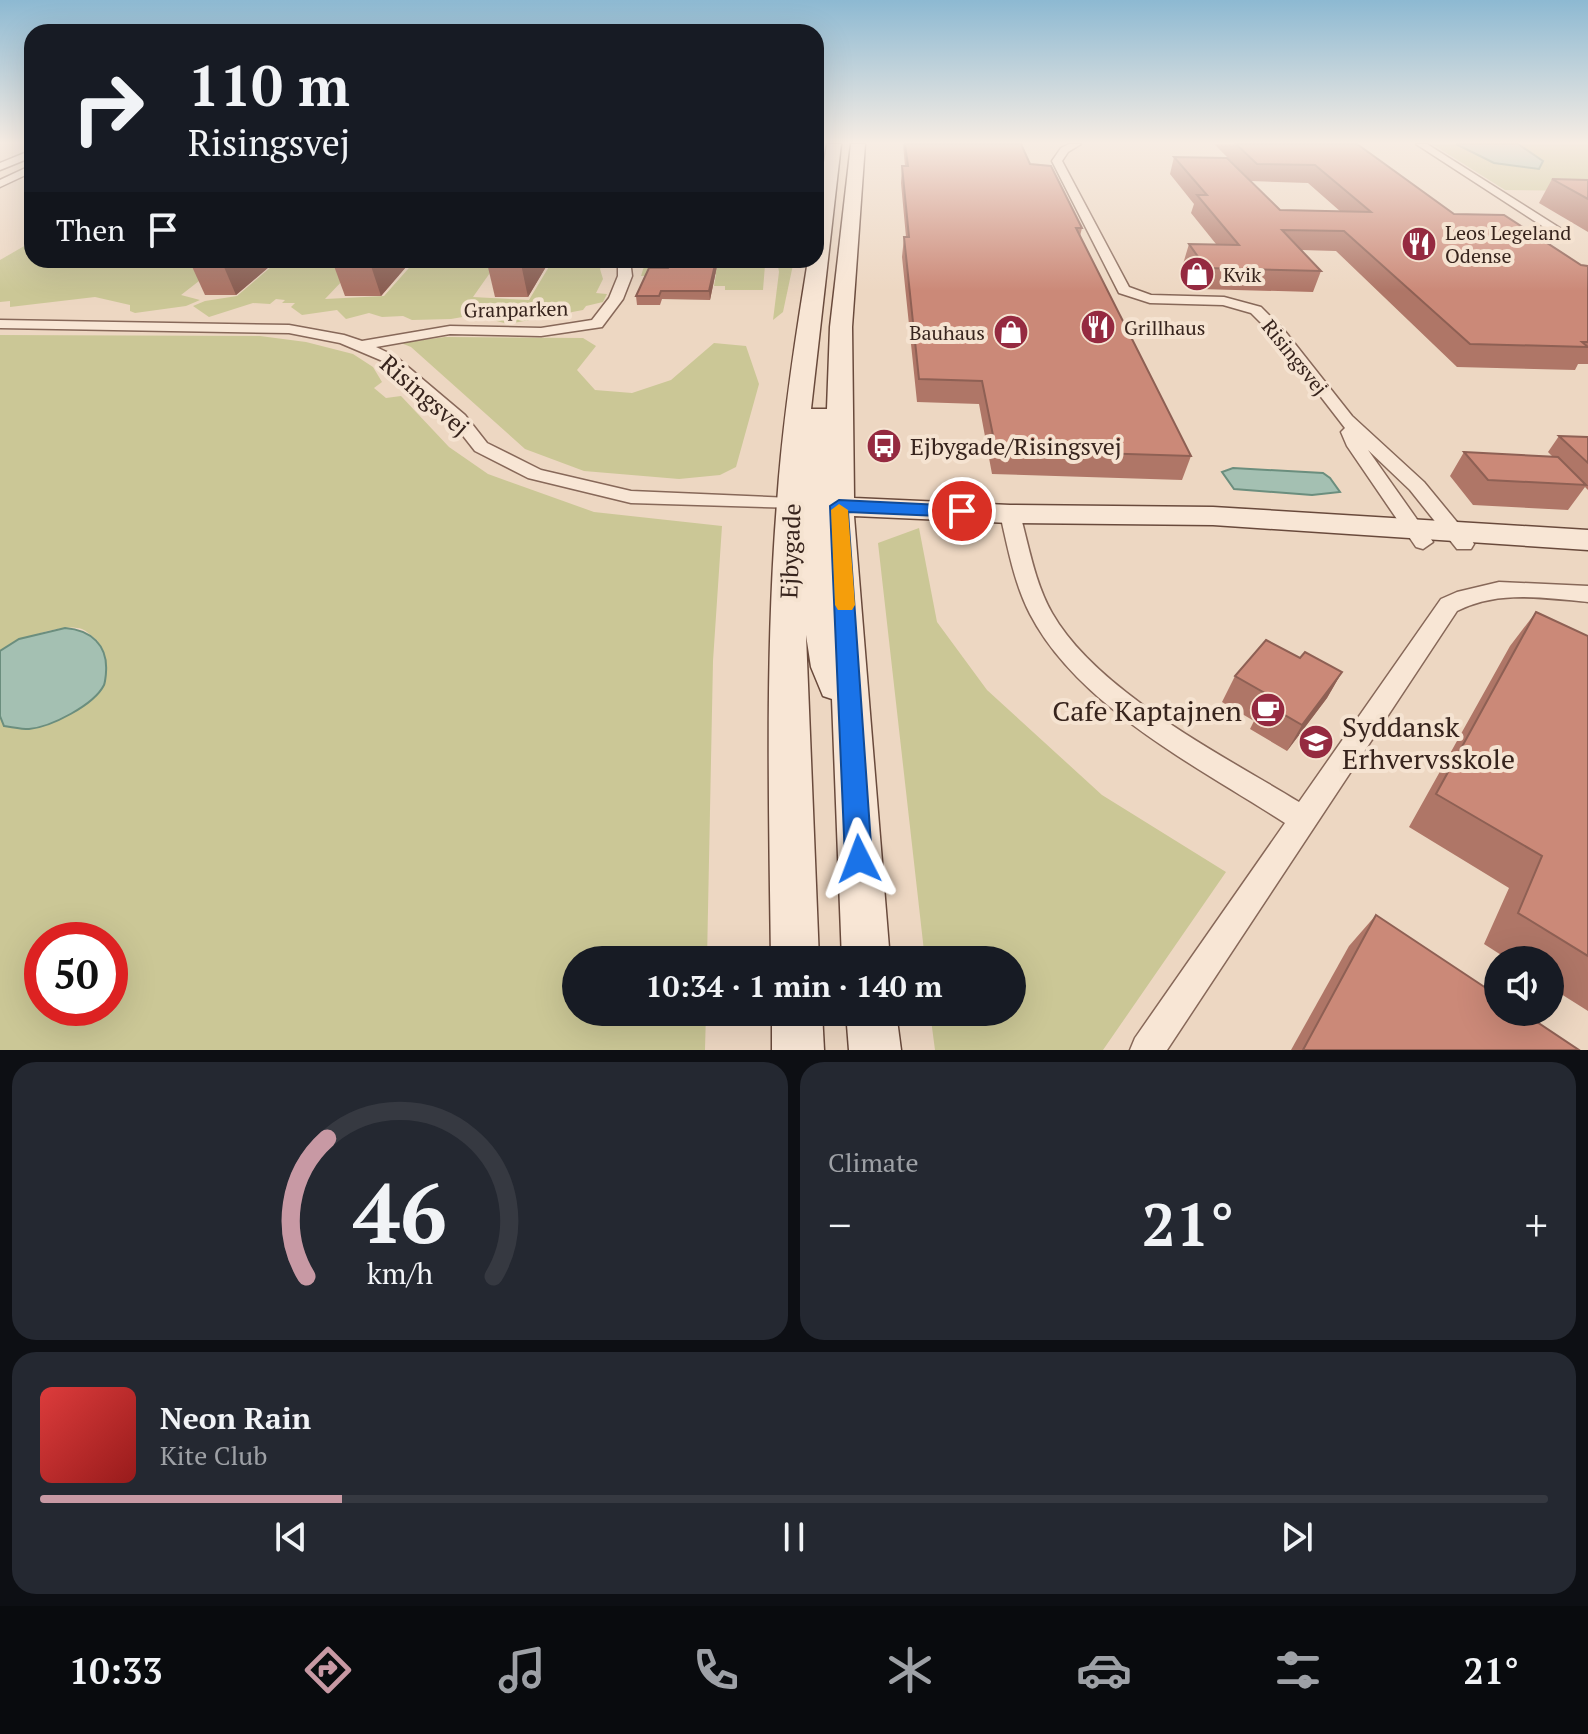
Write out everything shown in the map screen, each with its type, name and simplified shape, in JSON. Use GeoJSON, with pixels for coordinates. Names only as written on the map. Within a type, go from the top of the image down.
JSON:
{"type":"FeatureCollection","features":[{"type":"Feature","properties":{"kind":"main road","name":"Ejbygade"},"geometry":{"type":"LineString","coordinates":[[824,221],[828,193]]}},
{"type":"Feature","properties":{"kind":"main road","name":"Ejbygade"},"geometry":{"type":"LineString","coordinates":[[852,193],[841,327],[839,506],[865,946]]}},
{"type":"Feature","properties":{"kind":"main road","name":"Ejbygade"},"geometry":{"type":"LineString","coordinates":[[795,946],[788,611],[791,504],[818,268]]}},
{"type":"Feature","properties":{"kind":"main road"},"geometry":{"type":"LineString","coordinates":[[807,353],[819,403],[818,490],[825,499],[839,506]]}},
{"type":"Feature","properties":{"kind":"main road"},"geometry":{"type":"LineString","coordinates":[[791,504],[1010,514],[1115,525],[1417,534],[1588,543]]}},
{"type":"Feature","properties":{"kind":"main road"},"geometry":{"type":"LineString","coordinates":[[791,504],[806,510],[816,521],[829,668],[850,719]]}},
{"type":"Feature","properties":{"kind":"main road"},"geometry":{"type":"LineString","coordinates":[[797,1026],[798,1050]]}},
{"type":"Feature","properties":{"kind":"main road"},"geometry":{"type":"LineString","coordinates":[[872,1026],[875,1050]]}},
{"type":"Feature","properties":{"kind":"street","name":"Risingsvej"},"geometry":{"type":"LineString","coordinates":[[1074,193],[1124,290],[1150,299],[1224,301],[1256,310],[1279,333],[1346,420],[1417,486],[1459,537]]}},
{"type":"Feature","properties":{"kind":"street"},"geometry":{"type":"LineString","coordinates":[[1498,193],[1557,230]]}},
{"type":"Feature","properties":{"kind":"street","name":"Granparken"},"geometry":{"type":"LineString","coordinates":[[364,345],[450,330],[541,332],[597,324],[616,299],[625,276],[623,268]]}},
{"type":"Feature","properties":{"kind":"street","name":"Risingsvej"},"geometry":{"type":"LineString","coordinates":[[0,324],[289,329],[331,336],[364,345],[390,359],[459,419],[481,447],[535,474],[631,497],[791,504]]}},
{"type":"Feature","properties":{"kind":"street","name":"Risingsvej"},"geometry":{"type":"LineString","coordinates":[[1346,420],[1356,446],[1417,534]]}},
{"type":"Feature","properties":{"kind":"street"},"geometry":{"type":"LineString","coordinates":[[1010,514],[1029,587],[1050,628],[1087,671],[1138,712],[1302,819]]}},
{"type":"Feature","properties":{"kind":"street"},"geometry":{"type":"LineString","coordinates":[[1147,1050],[1449,605],[1469,593],[1493,589],[1588,594]]}},
{"type":"Feature","properties":{"kind":"shaded area"},"geometry":{"type":"Polygon","coordinates":[[[24,246],[24,268],[216,268],[181,295],[200,300],[186,306],[135,313],[130,311],[130,305],[95,297],[10,307],[10,301],[0,302],[0,260],[24,246]]]}},
{"type":"Feature","properties":{"kind":"shaded area"},"geometry":{"type":"Polygon","coordinates":[[[270,268],[354,268],[325,299],[384,296],[409,268],[493,268],[473,297],[529,300],[548,268],[600,268],[603,279],[596,293],[607,294],[603,302],[586,306],[583,310],[508,324],[474,315],[412,320],[403,316],[382,317],[369,313],[346,319],[337,310],[302,315],[291,307],[295,303],[282,303],[285,300],[276,299],[270,304],[253,303],[209,317],[193,306],[237,296],[270,268]]]}},
{"type":"Feature","properties":{"kind":"shaded area"},"geometry":{"type":"Polygon","coordinates":[[[644,268],[765,268],[763,290],[725,290],[725,286],[714,286],[716,274],[641,276],[644,268]]]}},
{"type":"Feature","properties":{"kind":"shaded area"},"geometry":{"type":"Polygon","coordinates":[[[778,268],[792,268],[783,312],[773,320],[778,268]]]}},
{"type":"Feature","properties":{"kind":"shaded area"},"geometry":{"type":"Polygon","coordinates":[[[0,335],[260,336],[306,342],[353,354],[373,367],[382,382],[374,388],[386,398],[401,396],[449,447],[488,474],[594,512],[722,526],[713,661],[707,946],[562,946],[562,1026],[706,1026],[705,1050],[0,1050],[0,716],[4,726],[37,726],[55,721],[84,705],[98,641],[82,629],[73,627],[28,637],[0,651],[0,335]]]}},
{"type":"Feature","properties":{"kind":"shaded area"},"geometry":{"type":"Polygon","coordinates":[[[445,337],[583,338],[596,346],[577,370],[595,390],[632,393],[671,380],[714,343],[746,346],[759,384],[736,467],[720,475],[679,479],[584,471],[525,449],[411,347],[401,343],[445,337]]]}},
{"type":"Feature","properties":{"kind":"shaded area"},"geometry":{"type":"Polygon","coordinates":[[[1233,468],[1323,473],[1340,492],[1312,495],[1234,489],[1222,472],[1233,468]]]}},
{"type":"Feature","properties":{"kind":"shaded area"},"geometry":{"type":"Polygon","coordinates":[[[919,528],[937,622],[987,690],[1102,795],[1226,872],[1103,1050],[935,1050],[932,1026],[1026,1026],[1026,946],[923,946],[878,543],[919,528]]]}},
{"type":"Feature","properties":{"kind":"shaded area"},"geometry":{"type":"Polygon","coordinates":[[[65,628],[83,632],[101,647],[106,662],[104,685],[82,707],[49,724],[29,729],[4,726],[0,716],[0,651],[19,639],[65,628]]]}},
{"type":"Feature","properties":{"kind":"building","name":"Bauhaus"},"geometry":{"type":"Polygon","coordinates":[[[905,193],[1064,193],[1082,228],[1076,228],[1191,456],[996,450],[982,381],[919,379],[904,237],[909,237],[905,193]]]}},
{"type":"Feature","properties":{"kind":"building"},"geometry":{"type":"Polygon","coordinates":[[[1205,193],[1263,193],[1280,210],[1371,212],[1348,193],[1425,193],[1454,214],[1504,215],[1581,265],[1588,266],[1588,342],[1582,342],[1588,347],[1470,344],[1344,231],[1282,230],[1321,271],[1206,268],[1189,244],[1239,245],[1197,195],[1207,195],[1205,193]]]}},
{"type":"Feature","properties":{"kind":"building"},"geometry":{"type":"Polygon","coordinates":[[[649,268],[714,268],[709,291],[661,291],[659,296],[636,296],[649,268]]]}},
{"type":"Feature","properties":{"kind":"building"},"geometry":{"type":"Polygon","coordinates":[[[1559,436],[1588,437],[1588,463],[1559,436]]]}},
{"type":"Feature","properties":{"kind":"building"},"geometry":{"type":"Polygon","coordinates":[[[1464,452],[1558,457],[1586,485],[1488,480],[1464,452]]]}},
{"type":"Feature","properties":{"kind":"building"},"geometry":{"type":"Polygon","coordinates":[[[1536,612],[1588,636],[1588,956],[1518,913],[1542,856],[1436,794],[1536,612]]]}},
{"type":"Feature","properties":{"kind":"building"},"geometry":{"type":"Polygon","coordinates":[[[1266,640],[1300,658],[1305,652],[1342,672],[1302,725],[1264,703],[1270,696],[1235,676],[1266,640]]]}},
{"type":"Feature","properties":{"kind":"building"},"geometry":{"type":"Polygon","coordinates":[[[1376,915],[1484,987],[1484,1026],[1543,1026],[1579,1050],[1303,1050],[1376,915]]]}},
{"type":"Feature","properties":{"kind":"slow traffic"},"geometry":{"type":"LineString","coordinates":[[839,510],[845,605]]}},
{"type":"Feature","properties":{"kind":"place","name":"Leos Legeland Odense"},"geometry":{"type":"Point","coordinates":[1419,244]}},
{"type":"Feature","properties":{"kind":"place","name":"Kvik"},"geometry":{"type":"Point","coordinates":[1197,274]}},
{"type":"Feature","properties":{"kind":"place","name":"Grillhaus"},"geometry":{"type":"Point","coordinates":[1098,327]}},
{"type":"Feature","properties":{"kind":"place","name":"Bauhaus"},"geometry":{"type":"Point","coordinates":[1011,332]}},
{"type":"Feature","properties":{"kind":"place","name":"Ejbygade/Risingsvej"},"geometry":{"type":"Point","coordinates":[884,446]}},
{"type":"Feature","properties":{"kind":"place","name":"Cafe Kaptajnen"},"geometry":{"type":"Point","coordinates":[1268,710]}},
{"type":"Feature","properties":{"kind":"place","name":"Syddansk Erhvervsskole"},"geometry":{"type":"Point","coordinates":[1316,742]}},
{"type":"Feature","properties":{"kind":"route"},"geometry":{"type":"LineString","coordinates":[[859,859],[839,506],[962,511]]}}]}
